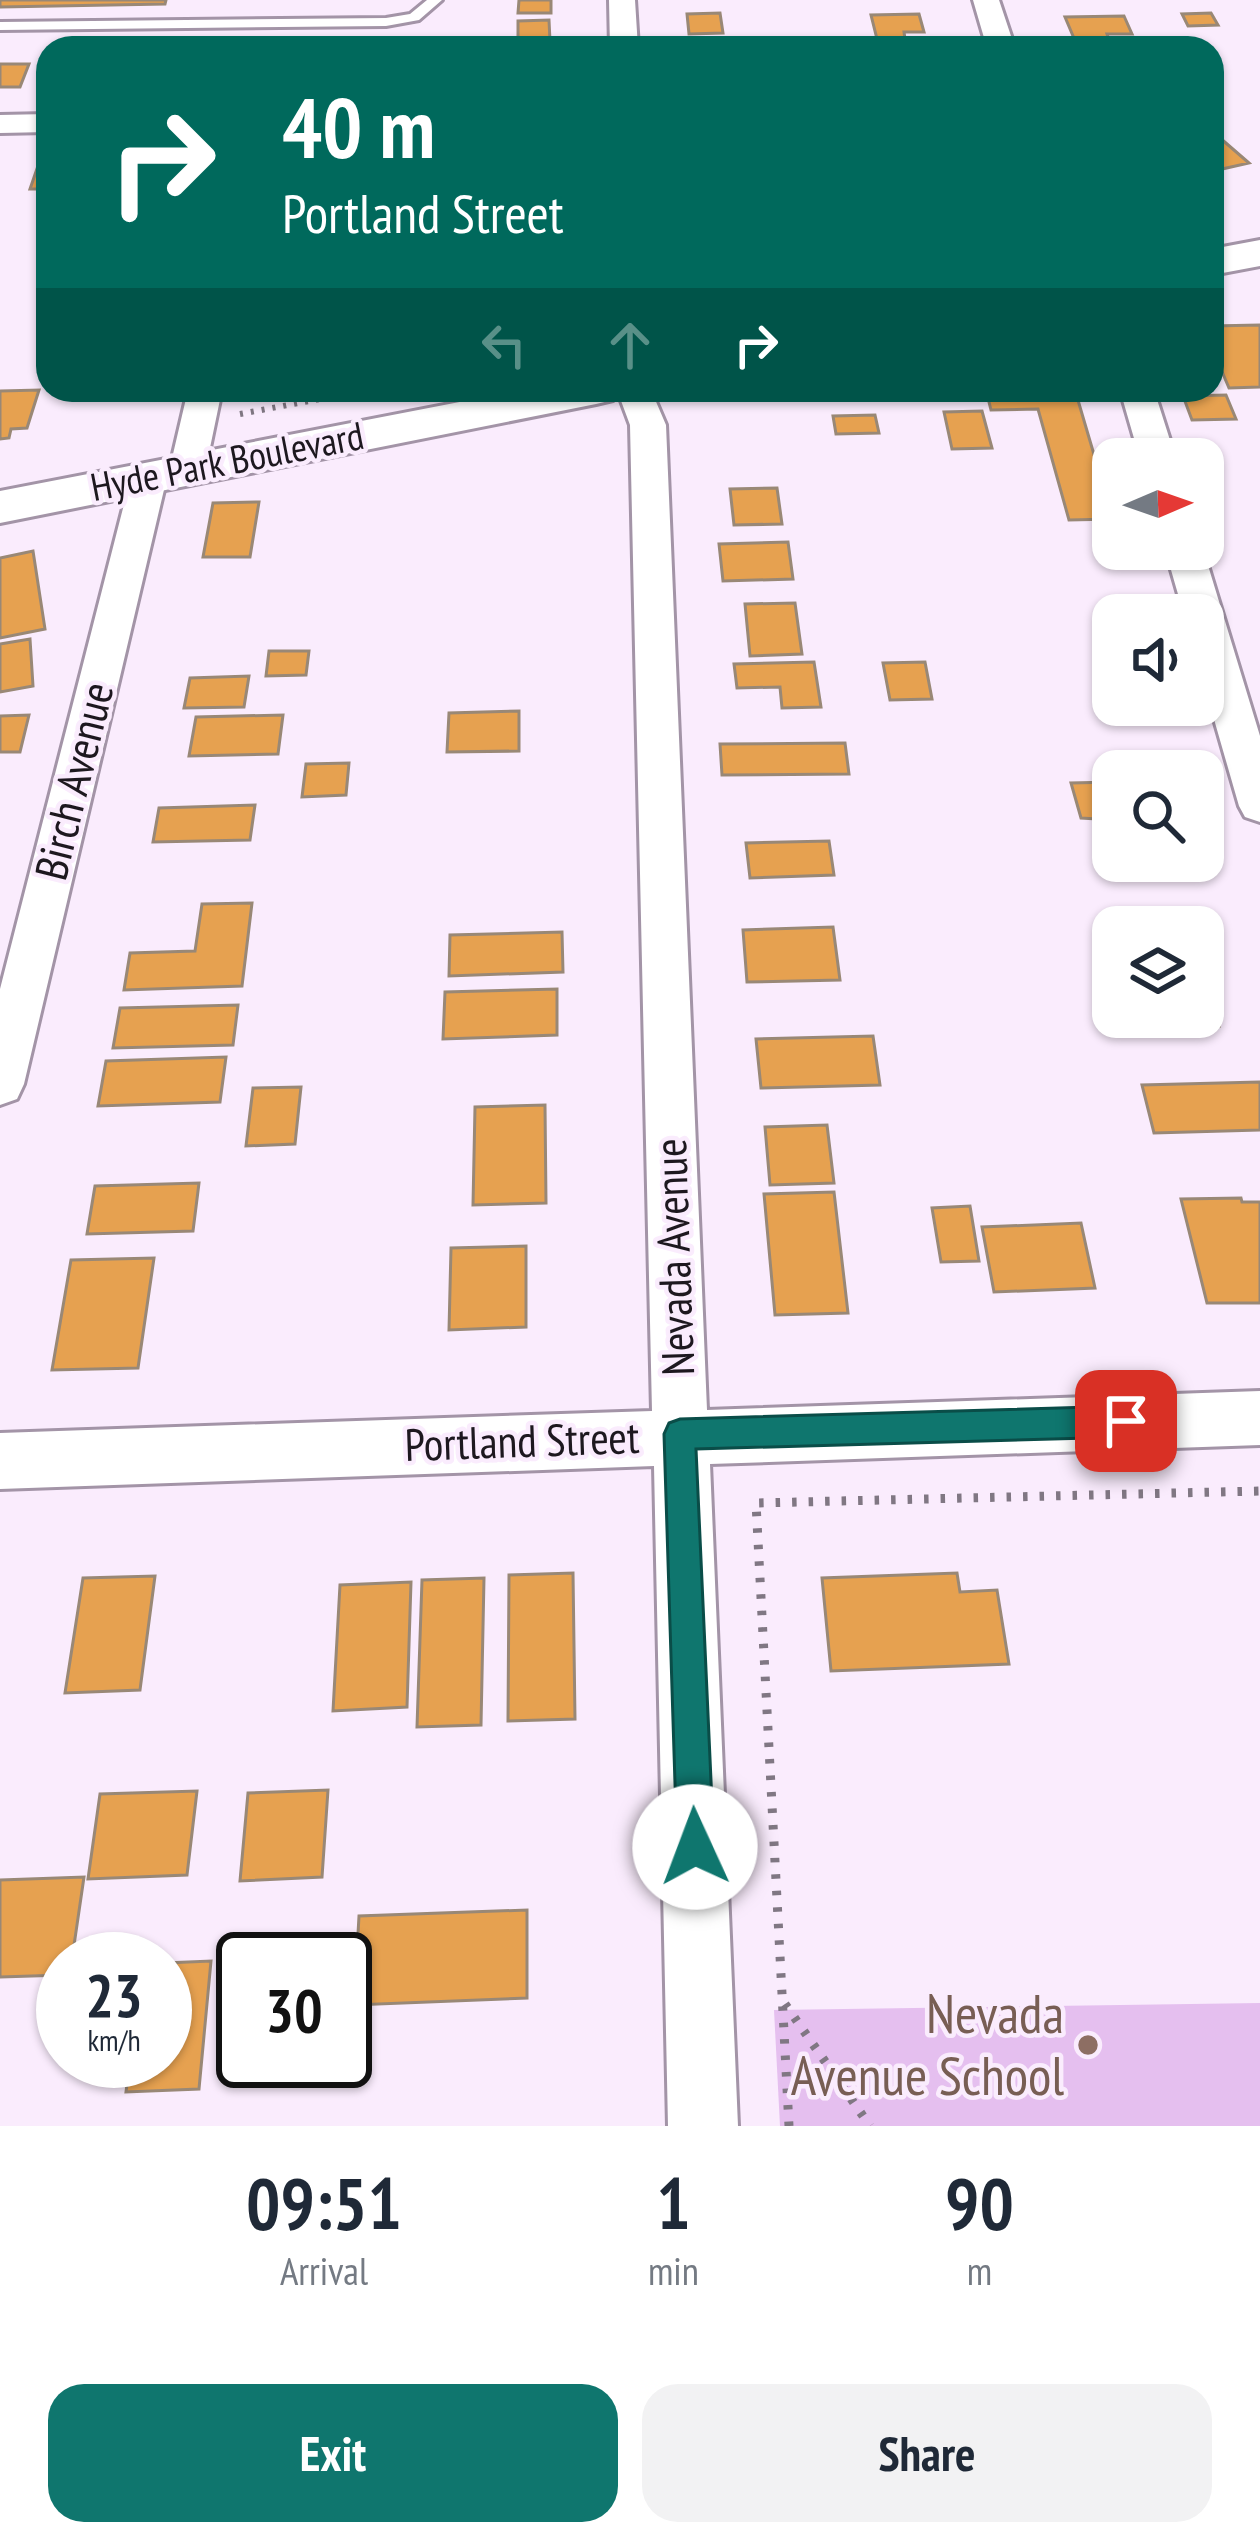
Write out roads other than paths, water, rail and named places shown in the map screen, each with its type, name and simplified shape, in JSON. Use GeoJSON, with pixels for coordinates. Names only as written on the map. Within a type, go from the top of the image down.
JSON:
{"type":"FeatureCollection","features":[{"type":"Feature","properties":{"kind":"main road"},"geometry":{"type":"LineString","coordinates":[[1224,260],[1260,253]]}},
{"type":"Feature","properties":{"kind":"main road","name":"Hyde Park Boulevard"},"geometry":{"type":"LineString","coordinates":[[0,506],[185,439],[495,402]]}},
{"type":"Feature","properties":{"kind":"street"},"geometry":{"type":"LineString","coordinates":[[622,0],[624,36]]}},
{"type":"Feature","properties":{"kind":"street"},"geometry":{"type":"LineString","coordinates":[[986,0],[997,36]]}},
{"type":"Feature","properties":{"kind":"street"},"geometry":{"type":"LineString","coordinates":[[0,124],[36,123]]}},
{"type":"Feature","properties":{"kind":"street","name":"Nevada Avenue"},"geometry":{"type":"LineString","coordinates":[[639,402],[648,424],[703,2126]]}},
{"type":"Feature","properties":{"kind":"street"},"geometry":{"type":"LineString","coordinates":[[1141,402],[1152,438]]}},
{"type":"Feature","properties":{"kind":"street","name":"Birch Avenue"},"geometry":{"type":"LineString","coordinates":[[0,1084],[185,439]]}},
{"type":"Feature","properties":{"kind":"street"},"geometry":{"type":"LineString","coordinates":[[1190,570],[1260,806]]}},
{"type":"Feature","properties":{"kind":"street","name":"Portland Street"},"geometry":{"type":"LineString","coordinates":[[0,1461],[680,1434],[1260,1418]]}},
{"type":"Feature","properties":{"kind":"lane"},"geometry":{"type":"LineString","coordinates":[[0,26],[386,22],[414,17],[435,0]]}},
{"type":"Feature","properties":{"kind":"place","name":"Nevada Avenue School"},"geometry":{"type":"Point","coordinates":[1088,2045]}}]}
